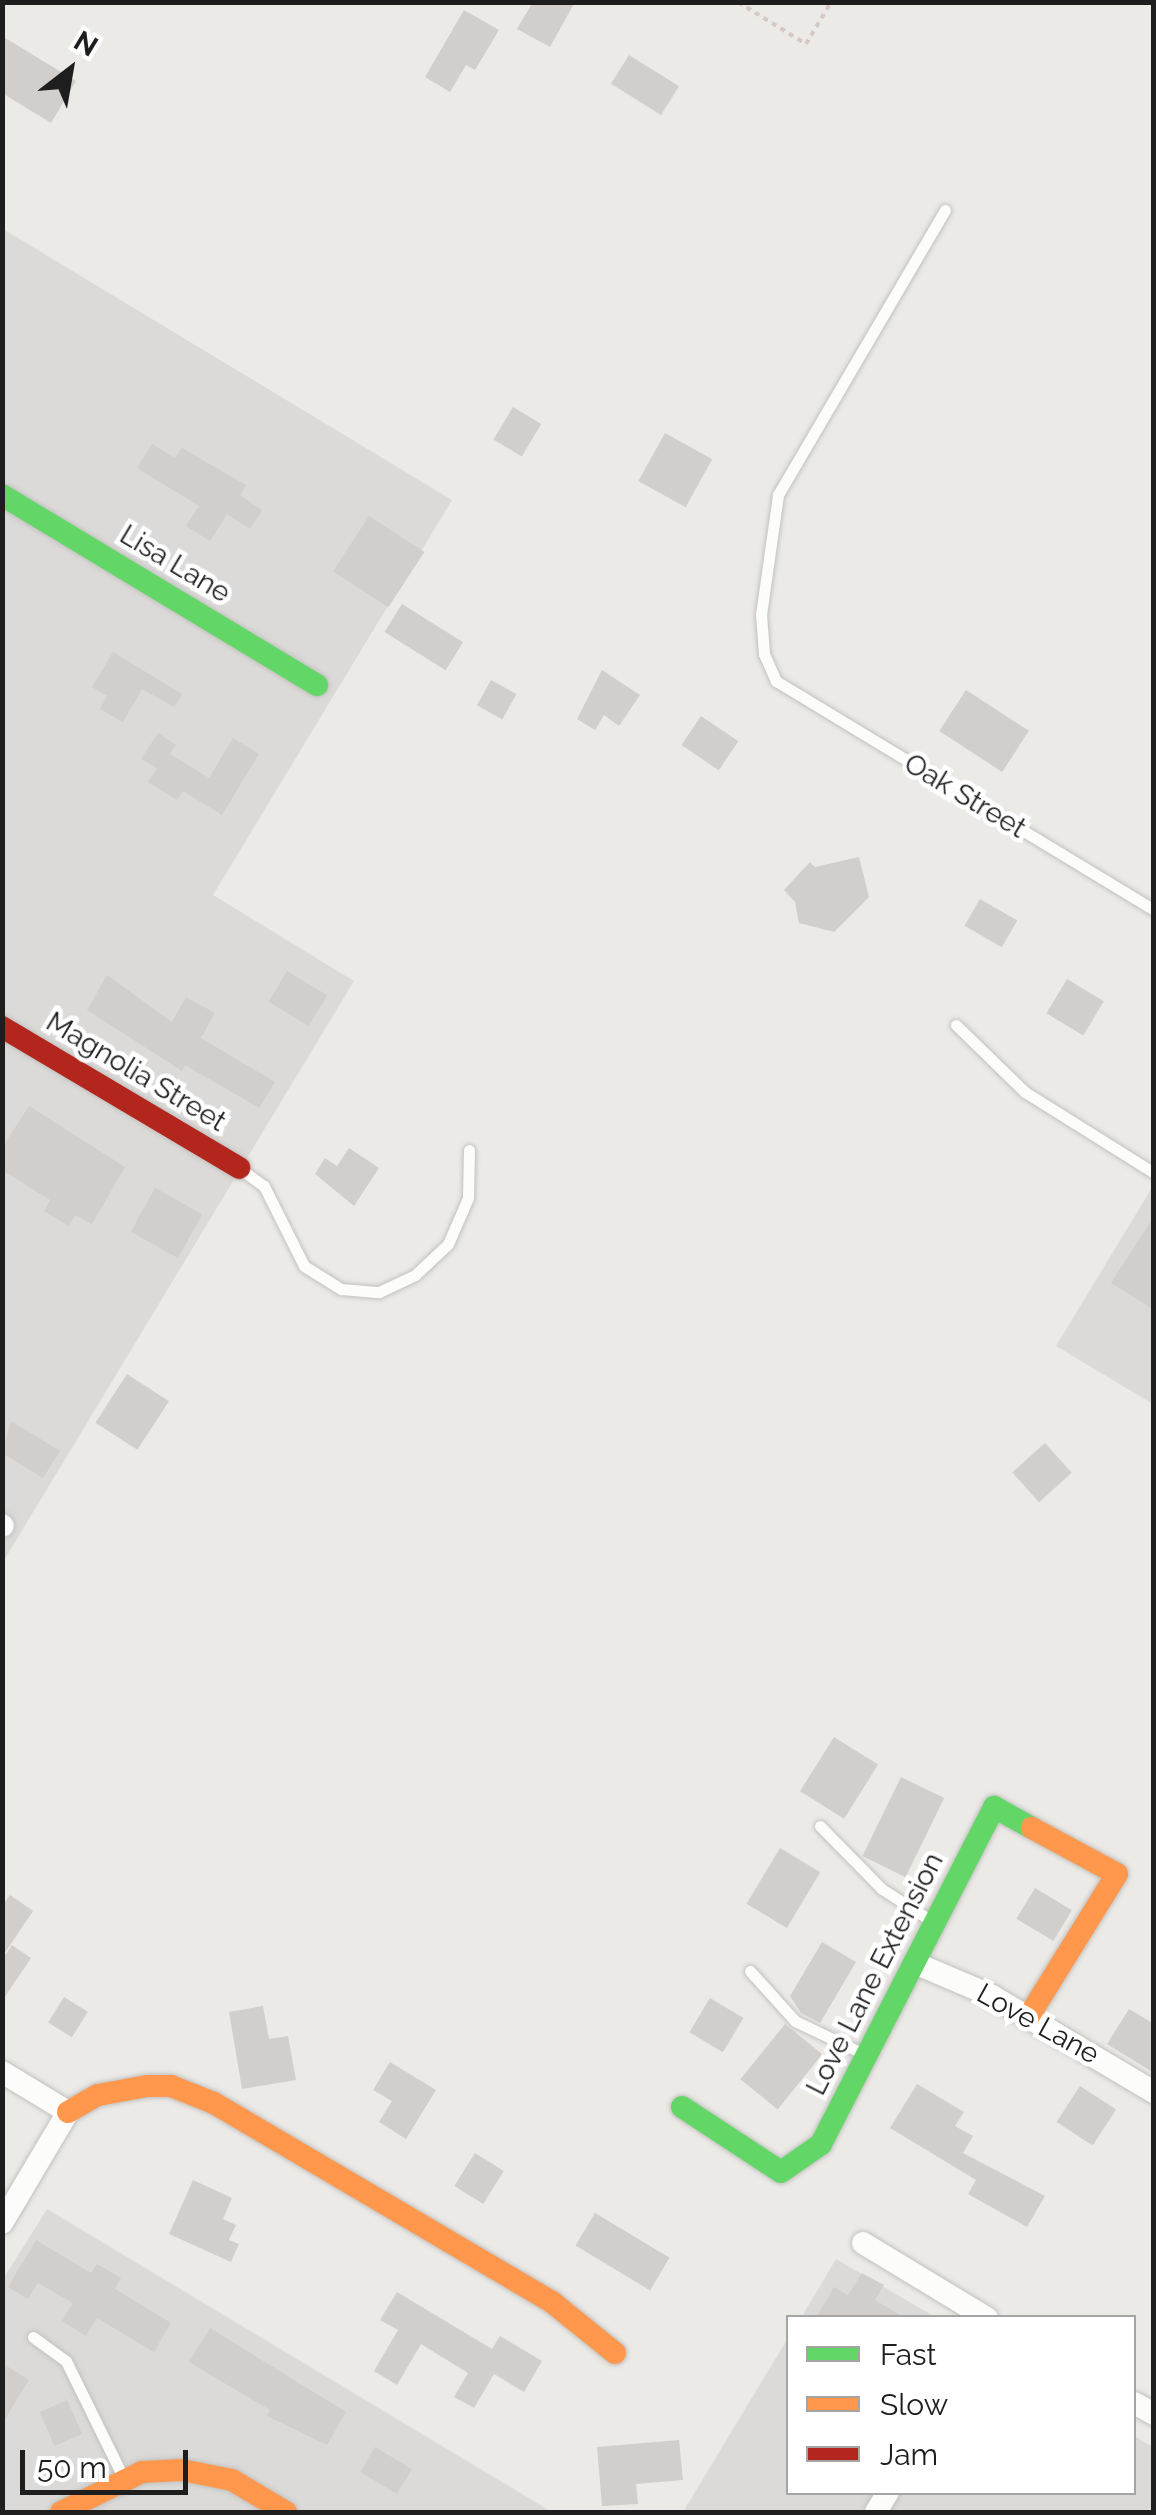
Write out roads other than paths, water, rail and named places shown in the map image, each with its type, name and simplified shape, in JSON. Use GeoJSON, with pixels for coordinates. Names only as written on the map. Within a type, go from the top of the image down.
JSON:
{"type":"FeatureCollection","features":[{"type":"Feature","properties":{"kind":"street","name":"Lisa Lane"},"geometry":{"type":"LineString","coordinates":[[2,495],[317,685]]}},
{"type":"Feature","properties":{"kind":"street","name":"Magnolia Street"},"geometry":{"type":"LineString","coordinates":[[2,1027],[239,1168]]}},
{"type":"Feature","properties":{"kind":"street","name":"Love Lane Extension"},"geometry":{"type":"LineString","coordinates":[[682,2108],[781,2172],[821,2144],[918,1964],[994,1807],[1117,1874],[1028,2016]]}},
{"type":"Feature","properties":{"kind":"street","name":"Love Lane"},"geometry":{"type":"LineString","coordinates":[[918,1964],[1028,2016],[1154,2092]]}},
{"type":"Feature","properties":{"kind":"street"},"geometry":{"type":"LineString","coordinates":[[2,2072],[68,2112]]}},
{"type":"Feature","properties":{"kind":"street"},"geometry":{"type":"LineString","coordinates":[[2,2223],[68,2112],[98,2096],[147,2086],[171,2086],[214,2103],[552,2302],[616,2353]]}},
{"type":"Feature","properties":{"kind":"street"},"geometry":{"type":"LineString","coordinates":[[863,2243],[982,2315]]}},
{"type":"Feature","properties":{"kind":"street"},"geometry":{"type":"LineString","coordinates":[[60,2512],[142,2472],[182,2470],[232,2480],[273,2499],[286,2512]]}},
{"type":"Feature","properties":{"kind":"lane","name":"Oak Street"},"geometry":{"type":"LineString","coordinates":[[945,210],[778,495],[760,630],[776,681],[1154,910]]}},
{"type":"Feature","properties":{"kind":"lane"},"geometry":{"type":"LineString","coordinates":[[956,1025],[1026,1092],[1154,1173]]}},
{"type":"Feature","properties":{"kind":"lane"},"geometry":{"type":"LineString","coordinates":[[239,1168],[264,1186],[290,1246],[312,1272],[341,1289],[379,1292],[415,1275],[448,1244],[468,1198],[469,1150]]}},
{"type":"Feature","properties":{"kind":"lane"},"geometry":{"type":"LineString","coordinates":[[820,1826],[882,1889],[936,1924]]}},
{"type":"Feature","properties":{"kind":"lane"},"geometry":{"type":"LineString","coordinates":[[750,1971],[795,2021],[866,2055]]}},
{"type":"Feature","properties":{"kind":"lane"},"geometry":{"type":"LineString","coordinates":[[33,2337],[66,2360],[125,2481]]}}]}
